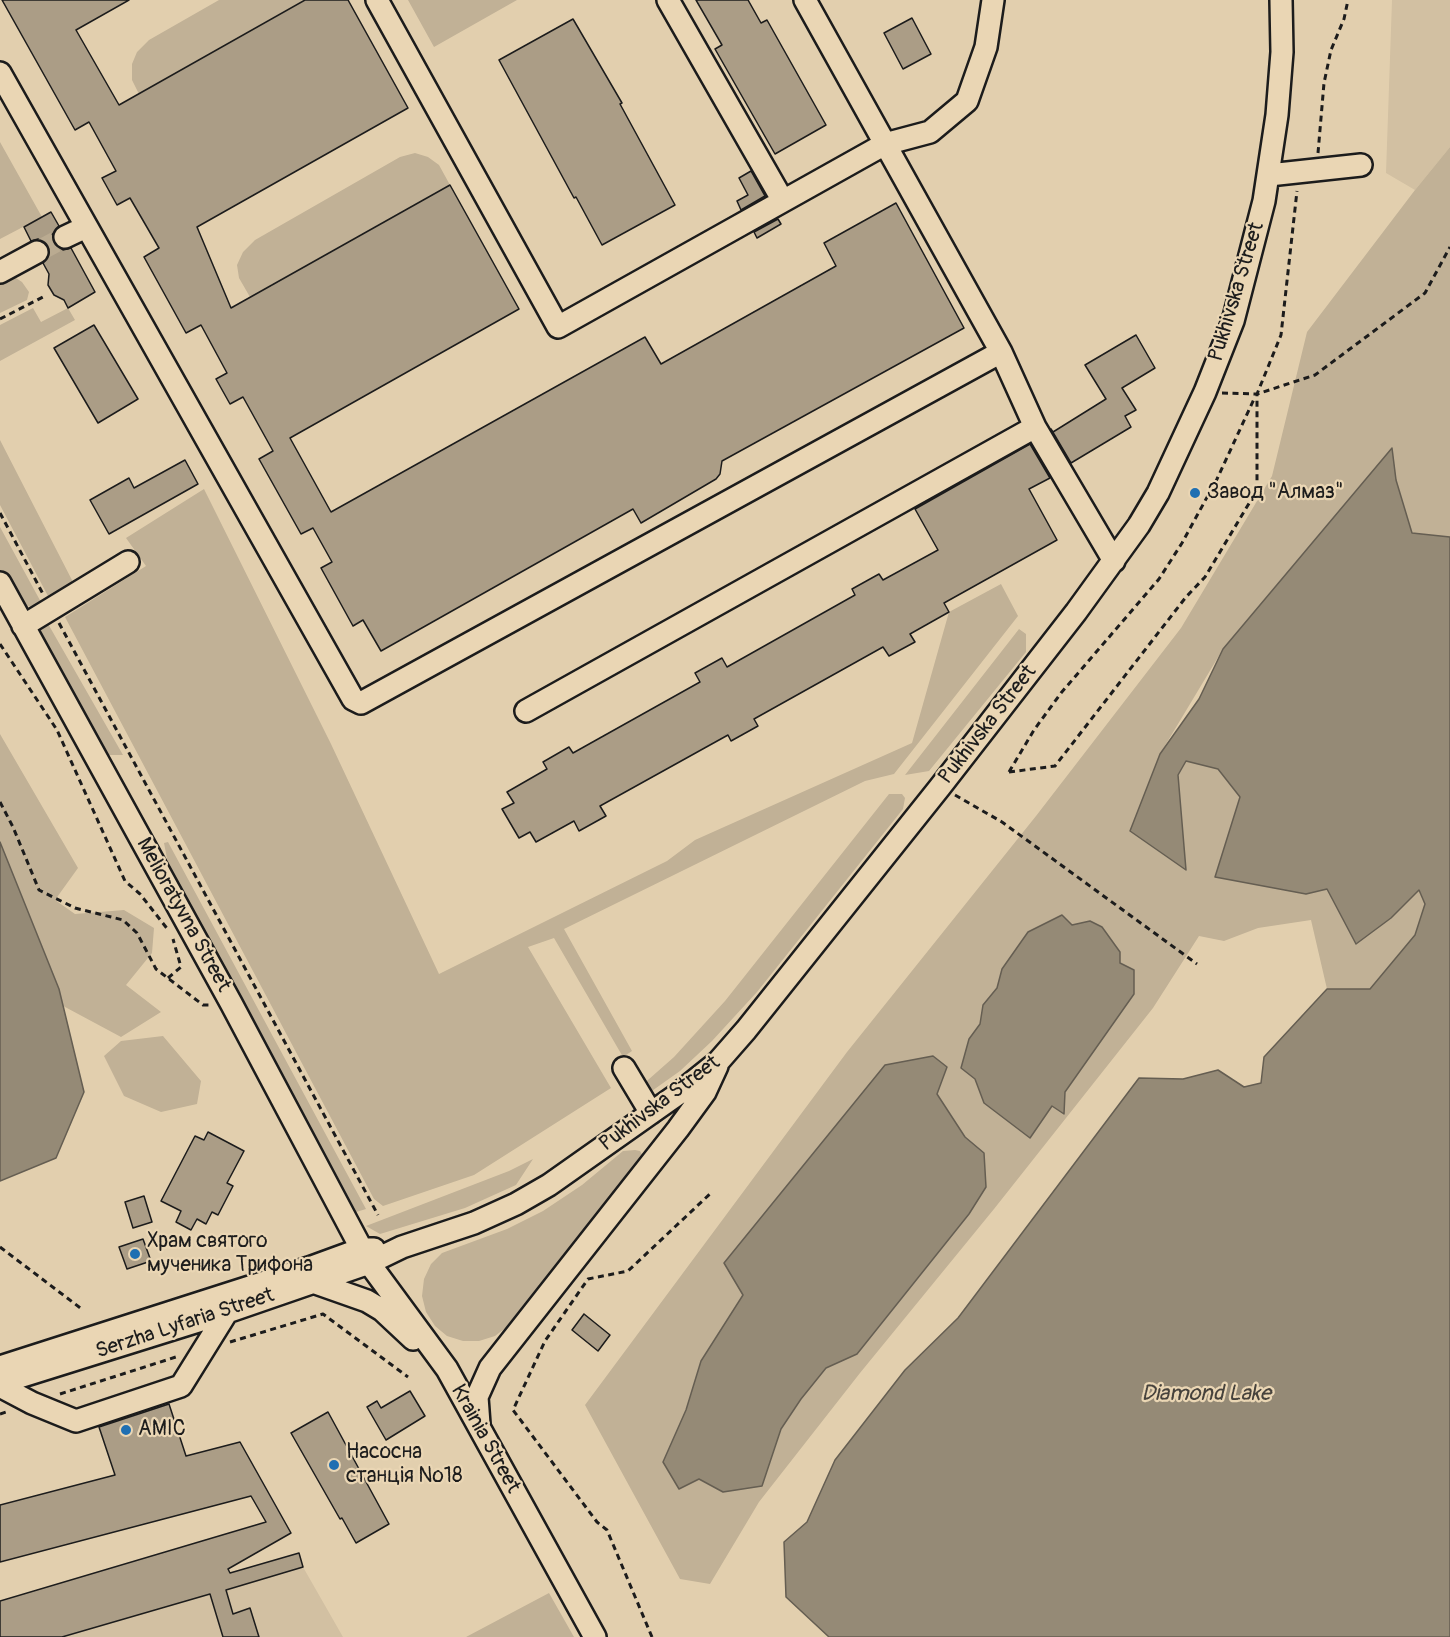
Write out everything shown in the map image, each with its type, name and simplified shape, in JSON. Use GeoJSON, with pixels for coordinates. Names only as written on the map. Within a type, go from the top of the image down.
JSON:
{"type":"FeatureCollection","features":[{"type":"Feature","properties":{"kind":"street"},"geometry":{"type":"LineString","coordinates":[[377,0],[558,327],[885,144],[930,132],[967,101],[986,47],[993,0]]}},
{"type":"Feature","properties":{"kind":"street"},"geometry":{"type":"LineString","coordinates":[[668,0],[783,201]]}},
{"type":"Feature","properties":{"kind":"street"},"geometry":{"type":"LineString","coordinates":[[805,0],[1000,352],[1035,427],[1114,561]]}},
{"type":"Feature","properties":{"kind":"street","name":"Pukhivska Street"},"geometry":{"type":"LineString","coordinates":[[365,1256],[402,1247],[474,1223],[516,1204],[549,1185],[651,1113],[718,1062],[940,787],[1114,561],[1158,493],[1205,392],[1233,321],[1269,175],[1282,52],[1281,0]]}},
{"type":"Feature","properties":{"kind":"street"},"geometry":{"type":"LineString","coordinates":[[0,73],[353,699],[361,703],[1000,352]]}},
{"type":"Feature","properties":{"kind":"street"},"geometry":{"type":"LineString","coordinates":[[1269,175],[1361,165]]}},
{"type":"Feature","properties":{"kind":"street"},"geometry":{"type":"LineString","coordinates":[[65,237],[86,227]]}},
{"type":"Feature","properties":{"kind":"street"},"geometry":{"type":"LineString","coordinates":[[0,272],[37,252]]}},
{"type":"Feature","properties":{"kind":"street"},"geometry":{"type":"LineString","coordinates":[[526,711],[1035,427]]}},
{"type":"Feature","properties":{"kind":"street"},"geometry":{"type":"LineString","coordinates":[[23,626],[128,562]]}},
{"type":"Feature","properties":{"kind":"street","name":"Melioratyvna Street"},"geometry":{"type":"LineString","coordinates":[[0,583],[231,1003],[365,1256]]}},
{"type":"Feature","properties":{"kind":"street"},"geometry":{"type":"LineString","coordinates":[[479,1428],[477,1397],[490,1368],[678,1130],[705,1092],[718,1062]]}},
{"type":"Feature","properties":{"kind":"street"},"geometry":{"type":"LineString","coordinates":[[624,1068],[651,1113]]}},
{"type":"Feature","properties":{"kind":"street","name":"Serzha Lyfaria Street"},"geometry":{"type":"LineString","coordinates":[[0,1385],[313,1282],[365,1256]]}},
{"type":"Feature","properties":{"kind":"street","name":"Serzha Lyfaria Street"},"geometry":{"type":"LineString","coordinates":[[0,1367],[309,1268],[365,1256]]}},
{"type":"Feature","properties":{"kind":"street","name":"Krainia Street"},"geometry":{"type":"LineString","coordinates":[[365,1256],[447,1369],[595,1637]]}},
{"type":"Feature","properties":{"kind":"street"},"geometry":{"type":"LineString","coordinates":[[313,1282],[367,1301],[382,1310],[447,1369]]}},
{"type":"Feature","properties":{"kind":"street"},"geometry":{"type":"LineString","coordinates":[[0,1385],[32,1403],[76,1421],[181,1386],[227,1312]]}},
{"type":"Feature","properties":{"kind":"path"},"geometry":{"type":"LineString","coordinates":[[1257,394],[1257,490],[1205,577],[1186,597],[1055,766],[1009,772],[1054,702],[1159,579],[1182,543],[1217,479],[1257,394],[1281,335],[1324,83],[1331,50],[1344,19],[1348,0]]}},
{"type":"Feature","properties":{"kind":"path"},"geometry":{"type":"LineString","coordinates":[[1205,392],[1257,394],[1315,375],[1425,293],[1450,247]]}},
{"type":"Feature","properties":{"kind":"path"},"geometry":{"type":"LineString","coordinates":[[0,319],[43,297]]}},
{"type":"Feature","properties":{"kind":"path"},"geometry":{"type":"LineString","coordinates":[[0,513],[378,1215]]}},
{"type":"Feature","properties":{"kind":"path"},"geometry":{"type":"LineString","coordinates":[[0,644],[57,730],[126,881],[140,894],[172,935],[181,967],[168,978]]}},
{"type":"Feature","properties":{"kind":"path"},"geometry":{"type":"LineString","coordinates":[[940,787],[1002,822],[1197,964]]}},
{"type":"Feature","properties":{"kind":"path"},"geometry":{"type":"LineString","coordinates":[[0,802],[39,890],[75,908],[123,920],[137,933],[156,969],[203,1005],[231,1003]]}},
{"type":"Feature","properties":{"kind":"path"},"geometry":{"type":"LineString","coordinates":[[652,1637],[607,1530],[597,1522],[513,1410],[545,1341],[588,1279],[628,1271],[712,1192]]}},
{"type":"Feature","properties":{"kind":"path"},"geometry":{"type":"LineString","coordinates":[[0,1247],[83,1310]]}},
{"type":"Feature","properties":{"kind":"path"},"geometry":{"type":"LineString","coordinates":[[227,1343],[323,1314],[408,1377]]}},
{"type":"Feature","properties":{"kind":"path"},"geometry":{"type":"LineString","coordinates":[[57,1395],[186,1353]]}},
{"type":"Feature","properties":{"kind":"path"},"geometry":{"type":"LineString","coordinates":[[0,1414],[9,1411]]}},
{"type":"Feature","properties":{"kind":"shaded area"},"geometry":{"type":"Polygon","coordinates":[[[219,0],[305,0],[139,94],[132,80],[132,64],[137,52],[149,40],[219,0]]]}},
{"type":"Feature","properties":{"kind":"shaded area"},"geometry":{"type":"Polygon","coordinates":[[[408,0],[517,0],[434,47],[408,0]]]}},
{"type":"Feature","properties":{"kind":"shaded area"},"geometry":{"type":"Polygon","coordinates":[[[1392,0],[1450,0],[1450,147],[1415,190],[1386,173],[1392,0]]]}},
{"type":"Feature","properties":{"kind":"shaded area"},"geometry":{"type":"Polygon","coordinates":[[[0,142],[42,217],[0,239],[0,142]]]}},
{"type":"Feature","properties":{"kind":"shaded area"},"geometry":{"type":"Polygon","coordinates":[[[1450,147],[1450,537],[1412,533],[1396,480],[1392,449],[1223,649],[1160,754],[1185,869],[1178,775],[1186,761],[1218,769],[1240,797],[1235,815],[1327,889],[1391,918],[1419,890],[1425,904],[1415,935],[1370,989],[1327,989],[1311,920],[1258,928],[1224,941],[1199,936],[1153,1008],[759,1502],[710,1584],[680,1579],[585,1405],[847,1052],[1036,816],[1181,628],[1272,476],[1307,332],[1450,147]]]}},
{"type":"Feature","properties":{"kind":"shaded area"},"geometry":{"type":"Polygon","coordinates":[[[415,153],[428,157],[439,165],[450,185],[250,297],[239,278],[237,265],[243,252],[255,240],[400,157],[415,153]]]}},
{"type":"Feature","properties":{"kind":"shaded area"},"geometry":{"type":"Polygon","coordinates":[[[13,276],[22,282],[29,292],[27,300],[0,313],[0,283],[13,276]]]}},
{"type":"Feature","properties":{"kind":"shaded area"},"geometry":{"type":"Polygon","coordinates":[[[33,308],[41,322],[68,308],[75,320],[0,361],[0,325],[33,308]]]}},
{"type":"Feature","properties":{"kind":"shaded area"},"geometry":{"type":"Polygon","coordinates":[[[0,440],[74,584],[49,598],[0,505],[0,440]]]}},
{"type":"Feature","properties":{"kind":"shaded area"},"geometry":{"type":"Polygon","coordinates":[[[204,489],[331,744],[439,974],[667,861],[695,840],[912,743],[949,612],[1001,584],[1018,616],[894,774],[865,781],[564,929],[632,1051],[623,1057],[554,938],[528,947],[611,1088],[474,1175],[383,1206],[374,1199],[65,617],[146,566],[126,538],[204,489]]]}},
{"type":"Feature","properties":{"kind":"shaded area"},"geometry":{"type":"Polygon","coordinates":[[[0,527],[42,604],[33,607],[22,605],[14,599],[0,572],[0,527]]]}},
{"type":"Feature","properties":{"kind":"shaded area"},"geometry":{"type":"Polygon","coordinates":[[[47,622],[123,755],[102,755],[40,644],[40,630],[47,622]]]}},
{"type":"Feature","properties":{"kind":"shaded area"},"geometry":{"type":"Polygon","coordinates":[[[1019,629],[1026,634],[1026,652],[929,771],[905,775],[1019,629]]]}},
{"type":"Feature","properties":{"kind":"shaded area"},"geometry":{"type":"Polygon","coordinates":[[[0,734],[78,868],[55,900],[75,914],[124,910],[154,928],[152,953],[126,985],[161,1012],[121,1037],[52,1000],[0,863],[0,734]]]}},
{"type":"Feature","properties":{"kind":"shaded area"},"geometry":{"type":"Polygon","coordinates":[[[889,794],[902,794],[905,798],[903,809],[757,992],[712,1041],[680,1071],[649,1093],[640,1087],[674,1057],[725,1001],[889,794]]]}},
{"type":"Feature","properties":{"kind":"shaded area"},"geometry":{"type":"Polygon","coordinates":[[[168,842],[366,1209],[353,1213],[171,879],[164,843],[168,842]]]}},
{"type":"Feature","properties":{"kind":"shaded area"},"geometry":{"type":"Polygon","coordinates":[[[163,1036],[201,1081],[197,1104],[161,1112],[124,1096],[104,1056],[121,1041],[163,1036]]]}},
{"type":"Feature","properties":{"kind":"shaded area"},"geometry":{"type":"Polygon","coordinates":[[[623,1151],[640,1151],[643,1156],[641,1164],[508,1326],[495,1336],[479,1341],[463,1341],[447,1336],[435,1326],[426,1312],[422,1296],[424,1279],[431,1264],[442,1253],[507,1229],[543,1211],[582,1185],[623,1151]]]}},
{"type":"Feature","properties":{"kind":"shaded area"},"geometry":{"type":"Polygon","coordinates":[[[533,1159],[516,1185],[465,1208],[380,1234],[366,1226],[509,1171],[533,1159]]]}},
{"type":"Feature","properties":{"kind":"shaded area"},"geometry":{"type":"Polygon","coordinates":[[[303,1567],[343,1637],[62,1637],[303,1567]]]}},
{"type":"Feature","properties":{"kind":"shaded area"},"geometry":{"type":"Polygon","coordinates":[[[549,1593],[574,1637],[466,1637],[549,1593]]]}},
{"type":"Feature","properties":{"kind":"water","name":"Diamond Lake"},"geometry":{"type":"Polygon","coordinates":[[[1392,448],[1396,480],[1412,533],[1450,537],[1450,1637],[829,1637],[786,1597],[784,1542],[807,1522],[835,1460],[905,1370],[958,1318],[1139,1078],[1183,1079],[1218,1070],[1244,1087],[1261,1083],[1264,1057],[1327,989],[1370,989],[1415,935],[1425,904],[1419,890],[1391,918],[1356,944],[1327,889],[1306,894],[1215,877],[1240,797],[1218,769],[1186,761],[1178,775],[1186,870],[1130,831],[1160,754],[1199,699],[1223,649],[1392,448]]]}},
{"type":"Feature","properties":{"kind":"water"},"geometry":{"type":"Polygon","coordinates":[[[0,842],[59,989],[84,1092],[56,1158],[0,1181],[0,842]]]}},
{"type":"Feature","properties":{"kind":"water"},"geometry":{"type":"Polygon","coordinates":[[[1062,915],[1072,925],[1090,921],[1102,927],[1120,952],[1120,963],[1134,970],[1134,994],[1065,1092],[1064,1114],[1052,1106],[1030,1138],[984,1103],[975,1079],[961,1068],[969,1039],[980,1024],[983,1005],[997,988],[1002,969],[1028,932],[1062,915]]]}},
{"type":"Feature","properties":{"kind":"water"},"geometry":{"type":"Polygon","coordinates":[[[933,1056],[947,1067],[937,1094],[965,1137],[984,1153],[986,1187],[969,1214],[857,1354],[826,1368],[801,1399],[781,1429],[762,1486],[723,1492],[699,1479],[679,1489],[663,1462],[686,1410],[701,1361],[743,1295],[724,1263],[885,1065],[933,1056]]]}},
{"type":"Feature","properties":{"kind":"building"},"geometry":{"type":"Polygon","coordinates":[[[2,0],[129,0],[76,30],[119,105],[305,0],[348,0],[408,108],[197,227],[231,308],[450,185],[519,309],[290,438],[331,512],[645,337],[661,364],[836,266],[824,243],[896,203],[964,328],[722,461],[720,474],[716,479],[641,523],[633,509],[381,651],[363,620],[353,626],[321,568],[332,562],[313,528],[301,534],[259,459],[273,451],[243,397],[230,404],[216,379],[227,373],[201,325],[186,333],[144,257],[159,248],[130,198],[117,205],[102,178],[116,171],[89,122],[75,130],[2,0]]]}},
{"type":"Feature","properties":{"kind":"building"},"geometry":{"type":"Polygon","coordinates":[[[696,0],[748,0],[761,23],[767,20],[826,125],[775,154],[715,49],[722,45],[696,0]]]}},
{"type":"Feature","properties":{"kind":"building"},"geometry":{"type":"Polygon","coordinates":[[[912,18],[931,54],[903,69],[884,33],[912,18]]]}},
{"type":"Feature","properties":{"kind":"building"},"geometry":{"type":"Polygon","coordinates":[[[573,19],[622,103],[620,104],[675,205],[602,245],[499,60],[573,19]]]}},
{"type":"Feature","properties":{"kind":"building"},"geometry":{"type":"Polygon","coordinates":[[[751,171],[765,196],[741,210],[737,201],[748,195],[739,178],[751,171]]]}},
{"type":"Feature","properties":{"kind":"building"},"geometry":{"type":"Polygon","coordinates":[[[51,212],[59,226],[52,235],[54,243],[63,250],[71,248],[95,292],[68,308],[64,300],[54,295],[48,285],[49,274],[43,263],[50,253],[48,245],[38,239],[31,241],[24,227],[51,212]]]}},
{"type":"Feature","properties":{"kind":"building"},"geometry":{"type":"Polygon","coordinates":[[[778,219],[781,224],[757,238],[754,232],[778,219]]]}},
{"type":"Feature","properties":{"kind":"building"},"geometry":{"type":"Polygon","coordinates":[[[94,325],[138,399],[98,423],[54,348],[94,325]]]}},
{"type":"Feature","properties":{"kind":"building"},"geometry":{"type":"Polygon","coordinates":[[[1136,335],[1155,368],[1122,388],[1136,410],[1125,416],[1131,427],[1071,463],[1051,429],[1053,432],[1106,399],[1085,365],[1136,335]]]}},
{"type":"Feature","properties":{"kind":"building"},"geometry":{"type":"Polygon","coordinates":[[[1030,444],[1050,478],[1029,489],[1057,540],[944,603],[949,612],[910,634],[915,642],[889,656],[883,647],[754,719],[758,726],[731,741],[728,735],[600,806],[606,816],[579,831],[574,821],[536,842],[530,832],[519,838],[502,809],[514,803],[507,792],[547,769],[543,762],[569,747],[573,753],[700,682],[695,673],[722,658],[727,667],[855,595],[852,589],[879,574],[883,580],[938,550],[915,509],[1030,444]]]}},
{"type":"Feature","properties":{"kind":"building"},"geometry":{"type":"Polygon","coordinates":[[[185,460],[198,484],[109,534],[90,500],[129,478],[134,488],[185,460]]]}},
{"type":"Feature","properties":{"kind":"building"},"geometry":{"type":"Polygon","coordinates":[[[208,1132],[244,1151],[227,1183],[233,1186],[218,1215],[212,1212],[206,1224],[197,1219],[191,1230],[176,1222],[181,1211],[161,1201],[195,1136],[204,1140],[208,1132]]]}},
{"type":"Feature","properties":{"kind":"building"},"geometry":{"type":"Polygon","coordinates":[[[144,1196],[152,1222],[133,1228],[125,1202],[144,1196]]]}},
{"type":"Feature","properties":{"kind":"building","name":"Храм святого мученика Трифона"},"geometry":{"type":"Polygon","coordinates":[[[143,1239],[151,1261],[127,1269],[119,1247],[143,1239]]]}},
{"type":"Feature","properties":{"kind":"building"},"geometry":{"type":"Polygon","coordinates":[[[584,1314],[610,1335],[598,1351],[572,1330],[584,1314]]]}},
{"type":"Feature","properties":{"kind":"building"},"geometry":{"type":"Polygon","coordinates":[[[410,1391],[425,1416],[386,1440],[367,1407],[377,1401],[381,1408],[410,1391]]]}},
{"type":"Feature","properties":{"kind":"building"},"geometry":{"type":"Polygon","coordinates":[[[169,1404],[186,1456],[240,1442],[291,1533],[228,1569],[230,1573],[299,1553],[303,1567],[226,1590],[233,1614],[250,1608],[259,1637],[223,1637],[210,1594],[62,1637],[0,1637],[0,1601],[266,1522],[251,1496],[0,1562],[0,1505],[115,1475],[99,1427],[169,1404]]]}},
{"type":"Feature","properties":{"kind":"building","name":"Насосна станція №18"},"geometry":{"type":"Polygon","coordinates":[[[328,1412],[389,1524],[356,1543],[291,1433],[328,1412]]]}},
{"type":"Feature","properties":{"kind":"tunnel"},"geometry":{"type":"LineString","coordinates":[[37,252],[65,237]]}},
{"type":"Feature","properties":{"kind":"place","name":"Завод \"Алмаз\""},"geometry":{"type":"Point","coordinates":[1195,493]}},
{"type":"Feature","properties":{"kind":"place","name":"Храм святого мученика Трифона"},"geometry":{"type":"Point","coordinates":[135,1254]}},
{"type":"Feature","properties":{"kind":"place","name":"AMIC"},"geometry":{"type":"Point","coordinates":[126,1430]}},
{"type":"Feature","properties":{"kind":"place","name":"Насосна станція №18"},"geometry":{"type":"Point","coordinates":[334,1465]}}]}
